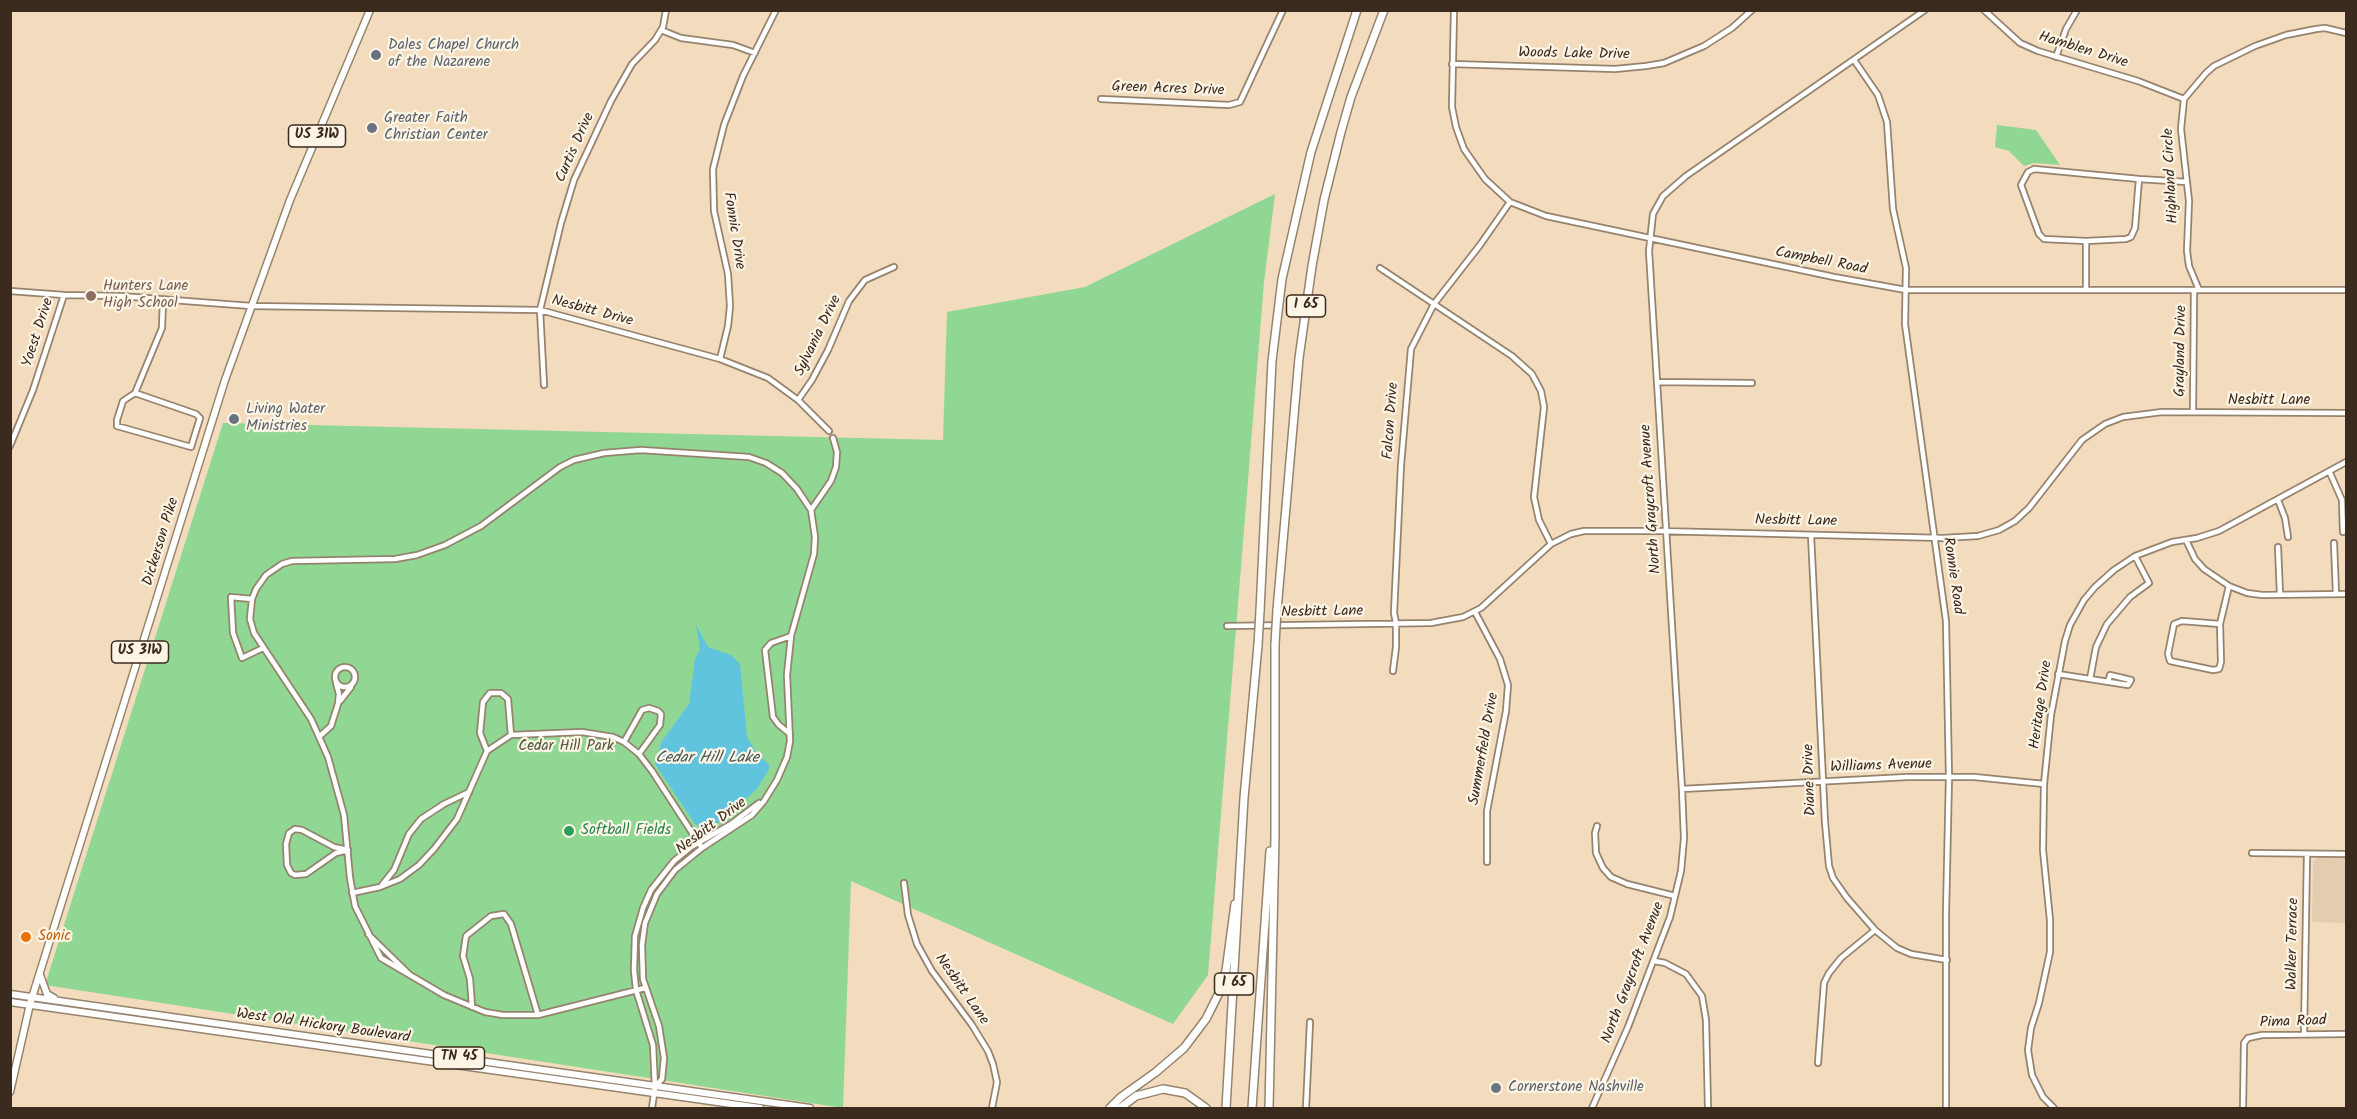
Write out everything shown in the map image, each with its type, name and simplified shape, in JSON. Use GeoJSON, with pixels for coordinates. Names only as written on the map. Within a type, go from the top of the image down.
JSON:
{"type":"FeatureCollection","features":[{"type":"Feature","properties":{"kind":"highway","name":"I 65"},"geometry":{"type":"LineString","coordinates":[[1226,1108],[1244,798],[1258,645],[1272,360],[1282,279],[1311,152],[1357,10]]}},
{"type":"Feature","properties":{"kind":"highway","name":"I 65"},"geometry":{"type":"LineString","coordinates":[[1252,1108],[1273,797],[1277,610],[1299,358],[1312,266],[1341,132],[1384,10]]}},
{"type":"Feature","properties":{"kind":"highway"},"geometry":{"type":"LineString","coordinates":[[1269,1108],[1275,837],[1273,797]]}},
{"type":"Feature","properties":{"kind":"highway"},"geometry":{"type":"LineString","coordinates":[[1110,1108],[1120,1097],[1156,1072],[1184,1048],[1213,1007],[1226,971],[1241,860]]}},
{"type":"Feature","properties":{"kind":"highway"},"geometry":{"type":"LineString","coordinates":[[1120,1108],[1145,1092],[1163,1089],[1185,1093],[1206,1108]]}},
{"type":"Feature","properties":{"kind":"main road","name":"Dickerson Pike"},"geometry":{"type":"LineString","coordinates":[[10,1092],[12,1075],[30,1004],[225,380],[290,200],[370,10]]}},
{"type":"Feature","properties":{"kind":"main road"},"geometry":{"type":"LineString","coordinates":[[40,974],[44,989],[51,997],[87,1004]]}},
{"type":"Feature","properties":{"kind":"main road","name":"West Old Hickory Boulevard"},"geometry":{"type":"LineString","coordinates":[[10,994],[655,1090],[760,1108]]}},
{"type":"Feature","properties":{"kind":"main road","name":"West Old Hickory Boulevard"},"geometry":{"type":"LineString","coordinates":[[10,1002],[655,1090],[808,1108]]}},
{"type":"Feature","properties":{"kind":"street","name":"Curtis Drive"},"geometry":{"type":"LineString","coordinates":[[544,385],[540,310],[574,180],[622,80],[632,64],[661,30],[666,10]]}},
{"type":"Feature","properties":{"kind":"street","name":"Fonnic Drive"},"geometry":{"type":"LineString","coordinates":[[720,359],[729,326],[730,306],[728,274],[714,212],[713,169],[724,125],[743,76],[776,10]]}},
{"type":"Feature","properties":{"kind":"street","name":"Green Acres Drive"},"geometry":{"type":"LineString","coordinates":[[1101,99],[1229,105],[1240,102],[1283,10]]}},
{"type":"Feature","properties":{"kind":"street","name":"Campbell Road"},"geometry":{"type":"LineString","coordinates":[[1454,10],[1452,107],[1459,137],[1479,173],[1510,202],[1546,216],[1906,290],[2346,290]]}},
{"type":"Feature","properties":{"kind":"street","name":"Woods Lake Drive"},"geometry":{"type":"LineString","coordinates":[[1452,64],[1598,69],[1647,66],[1673,60],[1704,46],[1732,28],[1752,10]]}},
{"type":"Feature","properties":{"kind":"street","name":"North Graycroft Avenue"},"geometry":{"type":"LineString","coordinates":[[1592,1108],[1654,961],[1675,896],[1683,845],[1682,789],[1649,238],[1653,214],[1664,196],[1677,183],[1926,10]]}},
{"type":"Feature","properties":{"kind":"street","name":"Hamblen Drive"},"geometry":{"type":"LineString","coordinates":[[1984,10],[2020,42],[2056,57],[2138,81],[2184,99]]}},
{"type":"Feature","properties":{"kind":"street"},"geometry":{"type":"LineString","coordinates":[[2056,57],[2066,29],[2077,10]]}},
{"type":"Feature","properties":{"kind":"street"},"geometry":{"type":"LineString","coordinates":[[2184,99],[2214,66],[2263,43],[2286,35],[2316,29],[2325,28],[2346,33]]}},
{"type":"Feature","properties":{"kind":"street"},"geometry":{"type":"LineString","coordinates":[[661,30],[681,38],[733,45],[755,53]]}},
{"type":"Feature","properties":{"kind":"street","name":"Ronnie Road"},"geometry":{"type":"LineString","coordinates":[[1854,60],[1878,95],[1887,122],[1893,209],[1904,253],[1905,324],[1946,621],[1949,777],[1946,1108]]}},
{"type":"Feature","properties":{"kind":"street","name":"Highland Circle"},"geometry":{"type":"LineString","coordinates":[[2184,99],[2181,129],[2189,201],[2187,259],[2196,290]]}},
{"type":"Feature","properties":{"kind":"street"},"geometry":{"type":"LineString","coordinates":[[2139,179],[2135,228],[2131,237],[2126,239],[2086,241],[2044,239],[2038,234],[2021,185],[2028,172],[2042,169],[2187,182]]}},
{"type":"Feature","properties":{"kind":"street","name":"Falcon Drive"},"geometry":{"type":"LineString","coordinates":[[1393,671],[1397,544],[1411,350],[1434,304],[1510,202]]}},
{"type":"Feature","properties":{"kind":"street"},"geometry":{"type":"LineString","coordinates":[[2086,241],[2086,290]]}},
{"type":"Feature","properties":{"kind":"street","name":"Sylvania Drive"},"geometry":{"type":"LineString","coordinates":[[798,400],[828,350],[849,302],[865,280],[894,267]]}},
{"type":"Feature","properties":{"kind":"street"},"geometry":{"type":"LineString","coordinates":[[1380,268],[1521,362],[1539,387],[1544,412],[1534,497],[1539,520],[1551,544]]}},
{"type":"Feature","properties":{"kind":"street","name":"Grayland Drive"},"geometry":{"type":"LineString","coordinates":[[2193,412],[2196,290]]}},
{"type":"Feature","properties":{"kind":"street","name":"Nesbitt Drive"},"geometry":{"type":"LineString","coordinates":[[10,291],[120,296],[251,306],[540,310],[720,359],[768,378],[798,400],[829,431]]}},
{"type":"Feature","properties":{"kind":"street","name":"Yoest Drive"},"geometry":{"type":"LineString","coordinates":[[10,446],[33,390],[64,295]]}},
{"type":"Feature","properties":{"kind":"street"},"geometry":{"type":"LineString","coordinates":[[135,393],[196,414],[200,418],[190,447],[117,426],[123,401],[135,393],[162,328],[163,300]]}},
{"type":"Feature","properties":{"kind":"street"},"geometry":{"type":"LineString","coordinates":[[1657,382],[1752,383]]}},
{"type":"Feature","properties":{"kind":"street","name":"Nesbitt Lane"},"geometry":{"type":"LineString","coordinates":[[1227,626],[1442,621],[1475,612],[1551,544],[1584,531],[1934,538],[1978,536],[1999,530],[2014,521],[2029,508],[2082,440],[2105,424],[2124,417],[2143,413],[2346,412]]}},
{"type":"Feature","properties":{"kind":"street"},"geometry":{"type":"LineString","coordinates":[[645,988],[538,1015],[503,1015],[472,1007],[444,995],[381,958],[366,932],[352,893],[341,800],[320,736],[297,696],[262,648],[254,633],[250,619],[252,599],[266,575],[282,564],[292,561],[395,559],[417,555],[445,545],[481,526],[560,466],[604,453],[641,450],[749,457],[766,463],[782,473],[797,489],[811,510],[831,481],[836,467],[837,452],[833,438]]}},
{"type":"Feature","properties":{"kind":"street","name":"Heritage Drive"},"geometry":{"type":"LineString","coordinates":[[2054,1108],[2043,1097],[2032,1076],[2028,1050],[2050,952],[2050,920],[2043,850],[2044,784],[2049,731],[2067,633],[2080,607],[2101,581],[2134,556],[2172,542],[2219,531],[2330,473],[2346,462]]}},
{"type":"Feature","properties":{"kind":"street"},"geometry":{"type":"LineString","coordinates":[[2330,473],[2342,500],[2343,532]]}},
{"type":"Feature","properties":{"kind":"street"},"geometry":{"type":"LineString","coordinates":[[2278,500],[2285,518],[2288,537]]}},
{"type":"Feature","properties":{"kind":"street","name":"Nesbitt Drive"},"geometry":{"type":"LineString","coordinates":[[655,1090],[662,1078],[662,1043],[657,1020],[645,988],[642,945],[649,911],[667,879],[702,848],[752,815],[772,788],[787,757],[790,734],[787,675],[791,636],[814,554],[815,537],[811,510]]}},
{"type":"Feature","properties":{"kind":"street","name":"Diane Drive"},"geometry":{"type":"LineString","coordinates":[[1811,535],[1828,860],[1833,878],[1875,930],[1897,948],[1911,954],[1947,960]]}},
{"type":"Feature","properties":{"kind":"street"},"geometry":{"type":"LineString","coordinates":[[2186,540],[2195,559],[2204,569],[2229,586],[2247,593],[2346,594]]}},
{"type":"Feature","properties":{"kind":"street"},"geometry":{"type":"LineString","coordinates":[[2334,543],[2336,594]]}},
{"type":"Feature","properties":{"kind":"street"},"geometry":{"type":"LineString","coordinates":[[2278,547],[2280,594]]}},
{"type":"Feature","properties":{"kind":"street"},"geometry":{"type":"LineString","coordinates":[[2090,679],[2096,647],[2107,624],[2130,597],[2147,586],[2148,581],[2134,556]]}},
{"type":"Feature","properties":{"kind":"street"},"geometry":{"type":"LineString","coordinates":[[2220,624],[2182,621],[2174,624],[2168,654],[2170,661],[2213,670],[2219,669],[2221,662],[2220,624],[2229,586]]}},
{"type":"Feature","properties":{"kind":"street"},"geometry":{"type":"LineString","coordinates":[[252,599],[231,597],[233,633],[242,658],[262,648]]}},
{"type":"Feature","properties":{"kind":"street","name":"Summerfield Drive"},"geometry":{"type":"LineString","coordinates":[[1475,612],[1500,658],[1508,685],[1506,711],[1487,811],[1486,862]]}},
{"type":"Feature","properties":{"kind":"street"},"geometry":{"type":"LineString","coordinates":[[790,734],[773,717],[765,650],[771,643],[791,636]]}},
{"type":"Feature","properties":{"kind":"street"},"geometry":{"type":"LineString","coordinates":[[320,736],[331,726],[338,704],[339,694],[335,681],[337,671],[346,666],[352,669],[355,675],[352,684],[338,704]]}},
{"type":"Feature","properties":{"kind":"street"},"geometry":{"type":"LineString","coordinates":[[2058,674],[2108,682]]}},
{"type":"Feature","properties":{"kind":"street"},"geometry":{"type":"LineString","coordinates":[[335,681],[343,687],[352,684]]}},
{"type":"Feature","properties":{"kind":"street"},"geometry":{"type":"LineString","coordinates":[[487,751],[480,733],[483,702],[490,693],[501,693],[508,699],[511,735]]}},
{"type":"Feature","properties":{"kind":"street"},"geometry":{"type":"LineString","coordinates":[[624,742],[642,710],[649,708],[658,711],[661,714],[660,725],[639,754]]}},
{"type":"Feature","properties":{"kind":"street"},"geometry":{"type":"LineString","coordinates":[[352,893],[380,887],[411,872],[434,849],[457,819],[487,751],[511,735],[582,732],[614,737],[624,742],[639,754],[702,848]]}},
{"type":"Feature","properties":{"kind":"street","name":"Williams Avenue"},"geometry":{"type":"LineString","coordinates":[[1682,789],[1823,780],[1949,777],[2044,784]]}},
{"type":"Feature","properties":{"kind":"street","name":"Nesbitt Drive"},"geometry":{"type":"LineString","coordinates":[[655,1090],[652,1037],[636,990],[634,947],[643,908],[662,875],[698,842],[747,813],[772,788]]}},
{"type":"Feature","properties":{"kind":"street"},"geometry":{"type":"LineString","coordinates":[[380,887],[394,870],[414,826],[444,804],[470,791]]}},
{"type":"Feature","properties":{"kind":"street"},"geometry":{"type":"LineString","coordinates":[[1597,826],[1596,853],[1603,868],[1611,877],[1627,884],[1675,896]]}},
{"type":"Feature","properties":{"kind":"street"},"geometry":{"type":"LineString","coordinates":[[295,829],[302,830],[334,848],[348,850],[336,853],[306,874],[295,875],[291,873],[287,865],[286,844],[289,833],[295,829]]}},
{"type":"Feature","properties":{"kind":"street"},"geometry":{"type":"LineString","coordinates":[[2252,853],[2346,854]]}},
{"type":"Feature","properties":{"kind":"street","name":"Walker Terrace"},"geometry":{"type":"LineString","coordinates":[[2304,1034],[2307,854]]}},
{"type":"Feature","properties":{"kind":"street","name":"Nesbitt Lane"},"geometry":{"type":"LineString","coordinates":[[904,884],[908,915],[923,956],[988,1051],[997,1082],[992,1108]]}},
{"type":"Feature","properties":{"kind":"street"},"geometry":{"type":"LineString","coordinates":[[472,1007],[470,979],[463,956],[466,936],[491,916],[504,914],[511,924],[538,1015]]}},
{"type":"Feature","properties":{"kind":"street"},"geometry":{"type":"LineString","coordinates":[[1818,1063],[1824,983],[1841,958],[1875,930]]}},
{"type":"Feature","properties":{"kind":"street"},"geometry":{"type":"LineString","coordinates":[[366,932],[416,980]]}},
{"type":"Feature","properties":{"kind":"street"},"geometry":{"type":"LineString","coordinates":[[1654,961],[1665,963],[1686,974],[1702,996],[1706,1020],[1708,1108]]}},
{"type":"Feature","properties":{"kind":"street"},"geometry":{"type":"LineString","coordinates":[[1306,1108],[1310,1022]]}},
{"type":"Feature","properties":{"kind":"street","name":"Pima Road"},"geometry":{"type":"LineString","coordinates":[[2243,1108],[2244,1043],[2254,1036],[2346,1034]]}},
{"type":"Feature","properties":{"kind":"street"},"geometry":{"type":"LineString","coordinates":[[652,1108],[655,1090]]}},
{"type":"Feature","properties":{"kind":"shaded area"},"geometry":{"type":"Polygon","coordinates":[[[2317,858],[2346,858],[2346,923],[2312,922],[2313,862],[2317,858]]]}},
{"type":"Feature","properties":{"kind":"green space"},"geometry":{"type":"Polygon","coordinates":[[[1997,125],[2036,130],[2060,165],[2034,163],[2024,166],[2009,151],[1995,147],[1997,125]]]}},
{"type":"Feature","properties":{"kind":"green space","name":"Cedar Hill Park"},"geometry":{"type":"Polygon","coordinates":[[[1275,194],[1264,282],[1208,975],[1173,1024],[851,881],[843,1108],[45,985],[223,423],[943,440],[947,312],[1085,287],[1275,194]]]}},
{"type":"Feature","properties":{"kind":"water","name":"Cedar Hill Lake"},"geometry":{"type":"Polygon","coordinates":[[[696,625],[708,647],[731,655],[740,664],[747,737],[756,752],[769,765],[757,789],[739,809],[706,830],[695,824],[655,764],[662,741],[689,704],[695,659],[700,649],[696,625]]]}},
{"type":"Feature","properties":{"kind":"place","name":"Dales Chapel Church of the Nazarene"},"geometry":{"type":"Point","coordinates":[376,55]}},
{"type":"Feature","properties":{"kind":"place","name":"Greater Faith Christian Center"},"geometry":{"type":"Point","coordinates":[372,128]}},
{"type":"Feature","properties":{"kind":"place","name":"Hunters Lane High School"},"geometry":{"type":"Point","coordinates":[91,296]}},
{"type":"Feature","properties":{"kind":"place","name":"Living Water Ministries"},"geometry":{"type":"Point","coordinates":[234,419]}},
{"type":"Feature","properties":{"kind":"place","name":"Softball Fields"},"geometry":{"type":"Point","coordinates":[569,831]}},
{"type":"Feature","properties":{"kind":"place","name":"Sonic"},"geometry":{"type":"Point","coordinates":[26,937]}},
{"type":"Feature","properties":{"kind":"place","name":"Cornerstone Nashville"},"geometry":{"type":"Point","coordinates":[1496,1088]}}]}
